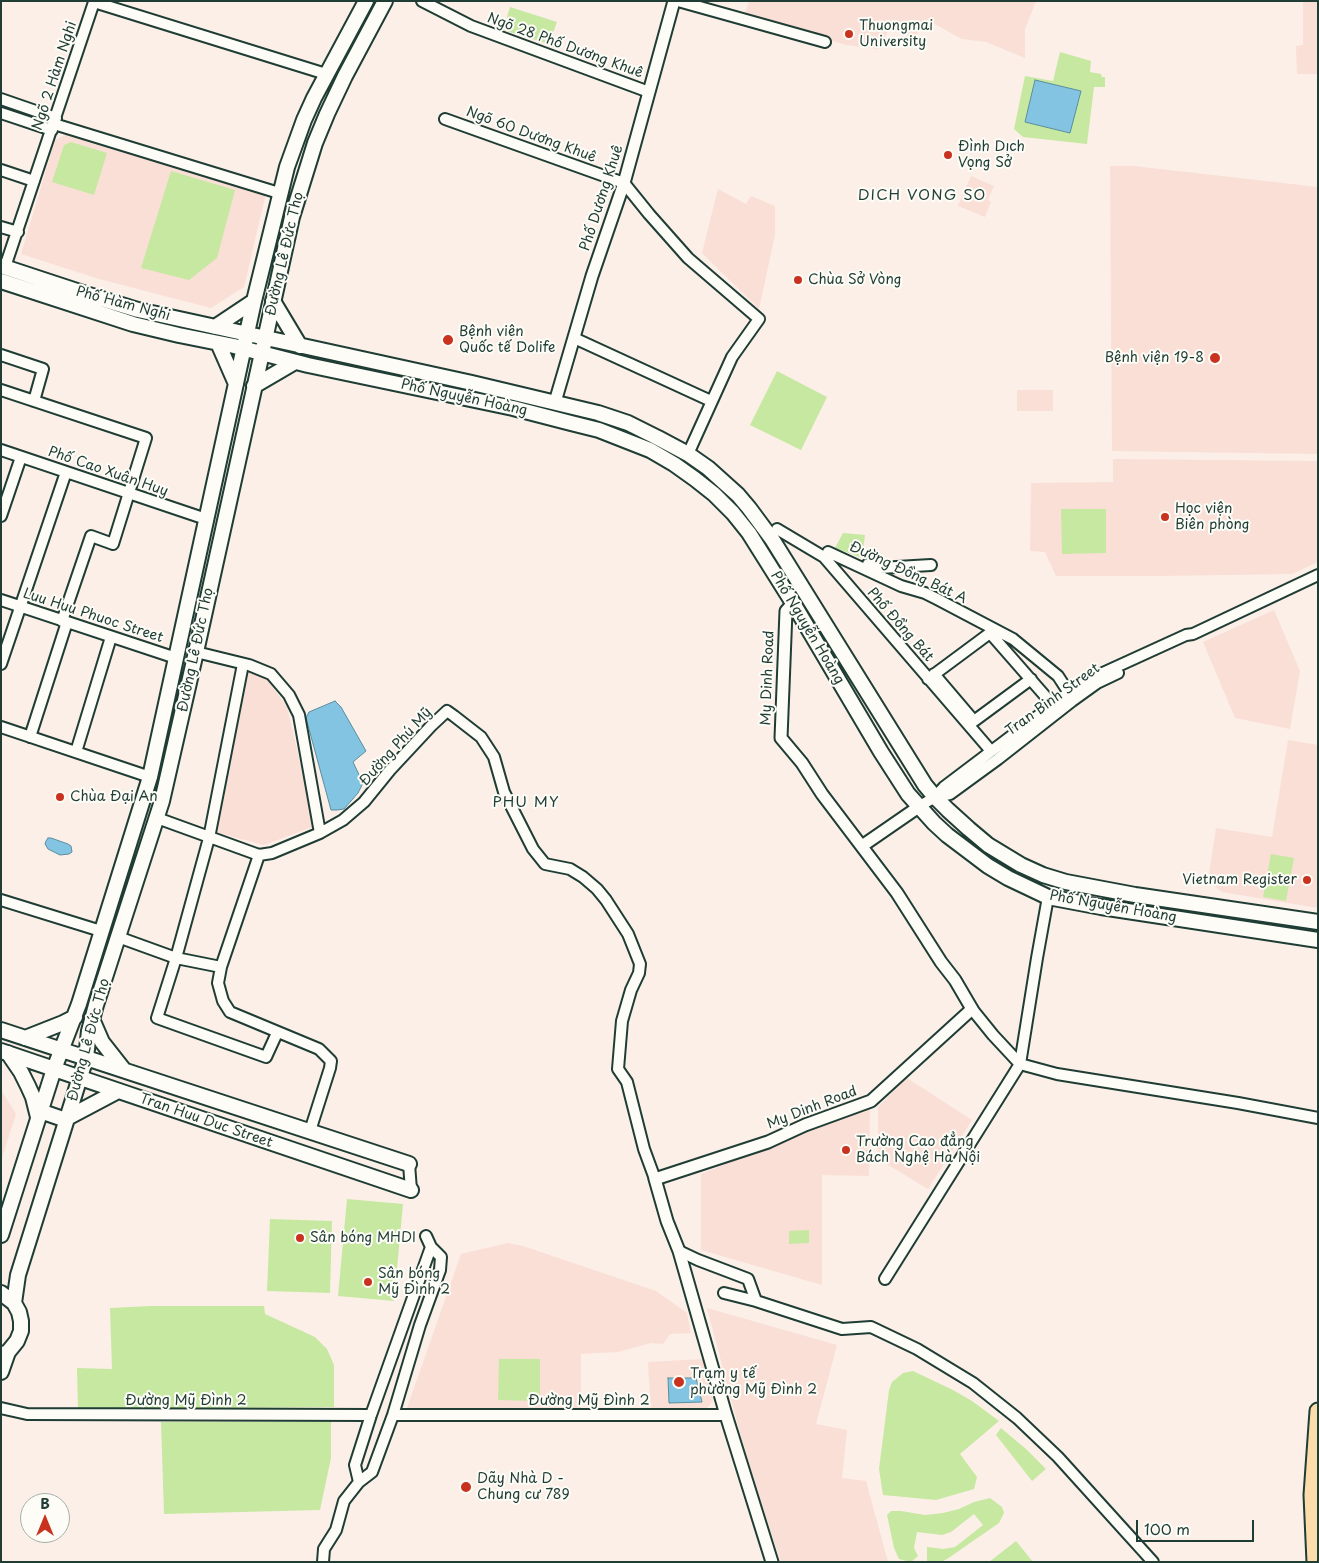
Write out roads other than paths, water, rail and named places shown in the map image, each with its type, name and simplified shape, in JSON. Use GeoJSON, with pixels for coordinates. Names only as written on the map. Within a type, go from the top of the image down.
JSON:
{"type":"FeatureCollection","features":[{"type":"Feature","properties":{"kind":"main road","name":"Đường Lê Đức Thọ"},"geometry":{"type":"LineString","coordinates":[[1,1235],[54,1068],[77,1010],[150,777],[279,193],[304,120],[326,74],[366,1]]}},
{"type":"Feature","properties":{"kind":"main road","name":"Đường Lê Đức Thọ"},"geometry":{"type":"LineString","coordinates":[[14,1303],[18,1276],[86,1058],[89,1031],[94,1014],[157,818],[196,652],[292,216],[319,133],[342,83],[385,1]]}},
{"type":"Feature","properties":{"kind":"main road","name":"Phố Hàm Nghi"},"geometry":{"type":"LineString","coordinates":[[3,267],[133,324],[261,353]]}},
{"type":"Feature","properties":{"kind":"main road","name":"Phố Hàm Nghi"},"geometry":{"type":"LineString","coordinates":[[1,281],[265,338]]}},
{"type":"Feature","properties":{"kind":"main road"},"geometry":{"type":"LineString","coordinates":[[215,327],[254,301]]}},
{"type":"Feature","properties":{"kind":"main road"},"geometry":{"type":"LineString","coordinates":[[273,302],[300,346]]}},
{"type":"Feature","properties":{"kind":"main road","name":"Phố Nguyễn Hoàng"},"geometry":{"type":"LineString","coordinates":[[265,338],[472,383],[598,413],[628,424],[688,454],[708,468],[738,495],[772,539],[925,785],[935,797],[988,845],[1043,875],[1066,882],[1135,895],[1318,922]]}},
{"type":"Feature","properties":{"kind":"main road"},"geometry":{"type":"LineString","coordinates":[[218,343],[236,384]]}},
{"type":"Feature","properties":{"kind":"main road","name":"Phố Nguyễn Hoàng"},"geometry":{"type":"LineString","coordinates":[[261,353],[599,430],[650,450],[674,464],[714,494],[733,513],[793,603],[908,794],[948,835],[988,866],[1048,897],[1101,907],[1318,940]]}},
{"type":"Feature","properties":{"kind":"main road"},"geometry":{"type":"LineString","coordinates":[[254,386],[295,362]]}},
{"type":"Feature","properties":{"kind":"main road"},"geometry":{"type":"LineString","coordinates":[[25,1038],[63,1024],[77,1010],[94,1014],[97,1033],[124,1070]]}},
{"type":"Feature","properties":{"kind":"main road"},"geometry":{"type":"LineString","coordinates":[[4,1031],[3,1050],[21,1072],[39,1114],[66,1119],[118,1091]]}},
{"type":"Feature","properties":{"kind":"main road","name":"Tran Huu Duc Street"},"geometry":{"type":"LineString","coordinates":[[4,1031],[409,1164]]}},
{"type":"Feature","properties":{"kind":"main road","name":"Tran Huu Duc Street"},"geometry":{"type":"LineString","coordinates":[[3,1050],[411,1190]]}},
{"type":"Feature","properties":{"kind":"main road"},"geometry":{"type":"LineString","coordinates":[[1,1293],[14,1303],[19,1312],[21,1322],[21,1331],[17,1341],[5,1354],[1,1372]]}},
{"type":"Feature","properties":{"kind":"main road"},"geometry":{"type":"LineString","coordinates":[[1315,1562],[1312,1495],[1317,1420]]}},
{"type":"Feature","properties":{"kind":"street","name":"Ngõ 28 Phố Dương Khuê"},"geometry":{"type":"LineString","coordinates":[[422,1],[471,26],[649,92]]}},
{"type":"Feature","properties":{"kind":"street","name":"Phố Dương Khuê"},"geometry":{"type":"LineString","coordinates":[[555,402],[592,276],[624,183],[674,1]]}},
{"type":"Feature","properties":{"kind":"street"},"geometry":{"type":"LineString","coordinates":[[678,1],[825,42]]}},
{"type":"Feature","properties":{"kind":"street","name":"Ngõ 2 Hàm Nghi"},"geometry":{"type":"LineString","coordinates":[[3,267],[18,232],[93,2],[326,74]]}},
{"type":"Feature","properties":{"kind":"street"},"geometry":{"type":"LineString","coordinates":[[1,99],[54,124]]}},
{"type":"Feature","properties":{"kind":"street"},"geometry":{"type":"LineString","coordinates":[[1,113],[54,124],[279,193]]}},
{"type":"Feature","properties":{"kind":"street","name":"Ngõ 60 Dương Khuê"},"geometry":{"type":"LineString","coordinates":[[445,119],[624,183],[688,258],[759,319],[732,357],[711,401]]}},
{"type":"Feature","properties":{"kind":"street"},"geometry":{"type":"LineString","coordinates":[[1,170],[34,181]]}},
{"type":"Feature","properties":{"kind":"street"},"geometry":{"type":"LineString","coordinates":[[1,227],[18,232]]}},
{"type":"Feature","properties":{"kind":"street"},"geometry":{"type":"LineString","coordinates":[[574,338],[711,401],[688,454]]}},
{"type":"Feature","properties":{"kind":"street"},"geometry":{"type":"LineString","coordinates":[[1,354],[43,369],[34,401]]}},
{"type":"Feature","properties":{"kind":"street"},"geometry":{"type":"LineString","coordinates":[[468,399],[472,383]]}},
{"type":"Feature","properties":{"kind":"street"},"geometry":{"type":"LineString","coordinates":[[1,390],[146,438],[113,544],[90,536],[30,736]]}},
{"type":"Feature","properties":{"kind":"street","name":"Phố Cao Xuân Huy"},"geometry":{"type":"LineString","coordinates":[[1,450],[206,519]]}},
{"type":"Feature","properties":{"kind":"street"},"geometry":{"type":"LineString","coordinates":[[1,516],[21,457]]}},
{"type":"Feature","properties":{"kind":"street"},"geometry":{"type":"LineString","coordinates":[[1,664],[66,472]]}},
{"type":"Feature","properties":{"kind":"street","name":"Phố Đồng Bát"},"geometry":{"type":"LineString","coordinates":[[777,529],[824,557],[931,676],[991,751]]}},
{"type":"Feature","properties":{"kind":"street","name":"Đường Đồng Bát A"},"geometry":{"type":"LineString","coordinates":[[931,565],[880,568],[829,550],[901,586],[931,596],[1012,640],[1058,676],[1069,693]]}},
{"type":"Feature","properties":{"kind":"street","name":"Tran Binh Street"},"geometry":{"type":"LineString","coordinates":[[862,846],[935,797],[944,787],[991,751],[1069,693],[1094,677],[1186,635],[1193,634],[1318,575]]}},
{"type":"Feature","properties":{"kind":"street","name":"Luu Huu Phuoc Street"},"geometry":{"type":"LineString","coordinates":[[1,600],[176,658]]}},
{"type":"Feature","properties":{"kind":"street","name":"My Dinh Road"},"geometry":{"type":"LineString","coordinates":[[654,1179],[768,1142],[805,1125],[871,1102],[972,1009],[897,893],[822,794],[802,763],[781,738],[786,611],[793,603]]}},
{"type":"Feature","properties":{"kind":"street"},"geometry":{"type":"LineString","coordinates":[[1031,679],[974,721],[931,676],[990,633],[1054,704]]}},
{"type":"Feature","properties":{"kind":"street","name":"Tran Binh Street"},"geometry":{"type":"LineString","coordinates":[[935,797],[950,794],[1097,683],[1188,640],[1193,634]]}},
{"type":"Feature","properties":{"kind":"street"},"geometry":{"type":"LineString","coordinates":[[76,752],[111,637]]}},
{"type":"Feature","properties":{"kind":"street"},"geometry":{"type":"LineString","coordinates":[[196,652],[249,665],[271,674],[289,695],[299,715],[320,833]]}},
{"type":"Feature","properties":{"kind":"street"},"geometry":{"type":"LineString","coordinates":[[243,664],[209,838],[158,1018],[266,1057],[278,1033]]}},
{"type":"Feature","properties":{"kind":"street","name":"Đường Phú Mỹ"},"geometry":{"type":"LineString","coordinates":[[259,855],[272,853],[320,833],[343,820],[364,802],[390,770],[431,726],[448,711],[481,737],[494,757],[504,792],[533,849],[545,864],[570,869],[597,889],[628,934],[640,964],[622,1021],[618,1069],[627,1082],[644,1149],[654,1179]]}},
{"type":"Feature","properties":{"kind":"street"},"geometry":{"type":"LineString","coordinates":[[1,727],[150,777]]}},
{"type":"Feature","properties":{"kind":"street"},"geometry":{"type":"LineString","coordinates":[[157,818],[259,855],[221,967],[218,983],[223,1001],[230,1012],[319,1049],[331,1062],[310,1131]]}},
{"type":"Feature","properties":{"kind":"street"},"geometry":{"type":"LineString","coordinates":[[885,1279],[1020,1064],[1036,958],[1048,897]]}},
{"type":"Feature","properties":{"kind":"street"},"geometry":{"type":"LineString","coordinates":[[1,900],[101,932]]}},
{"type":"Feature","properties":{"kind":"street"},"geometry":{"type":"LineString","coordinates":[[118,938],[176,958],[221,967]]}},
{"type":"Feature","properties":{"kind":"street"},"geometry":{"type":"LineString","coordinates":[[972,1009],[1020,1064],[1057,1074],[1318,1118]]}},
{"type":"Feature","properties":{"kind":"street"},"geometry":{"type":"LineString","coordinates":[[409,1164],[411,1190]]}},
{"type":"Feature","properties":{"kind":"street"},"geometry":{"type":"LineString","coordinates":[[654,1179],[679,1251],[726,1414],[772,1562]]}},
{"type":"Feature","properties":{"kind":"street"},"geometry":{"type":"LineString","coordinates":[[323,1562],[324,1549],[336,1530],[344,1501],[359,1482],[372,1472],[440,1270],[441,1257],[431,1247],[426,1236]]}},
{"type":"Feature","properties":{"kind":"street"},"geometry":{"type":"LineString","coordinates":[[359,1482],[356,1465],[371,1415],[431,1247]]}},
{"type":"Feature","properties":{"kind":"street"},"geometry":{"type":"LineString","coordinates":[[679,1251],[748,1279],[756,1301]]}},
{"type":"Feature","properties":{"kind":"street"},"geometry":{"type":"LineString","coordinates":[[724,1293],[842,1328],[871,1327],[917,1350],[973,1383],[1017,1418],[1058,1457],[1153,1562]]}},
{"type":"Feature","properties":{"kind":"street","name":"Đường Mỹ Đình 2"},"geometry":{"type":"LineString","coordinates":[[1,1408],[27,1414],[371,1415]]}},
{"type":"Feature","properties":{"kind":"street","name":"Đường Mỹ Đình 2"},"geometry":{"type":"LineString","coordinates":[[392,1415],[726,1414]]}},
{"type":"Feature","properties":{"kind":"water"},"geometry":{"type":"Polygon","coordinates":[[[1035,80],[1081,91],[1070,133],[1025,122],[1035,80]]]}},
{"type":"Feature","properties":{"kind":"water"},"geometry":{"type":"Polygon","coordinates":[[[335,701],[341,707],[366,751],[353,762],[363,783],[358,793],[344,809],[331,810],[306,718],[309,712],[335,701]]]}},
{"type":"Feature","properties":{"kind":"water"},"geometry":{"type":"Polygon","coordinates":[[[48,838],[68,844],[71,846],[72,852],[60,855],[48,849],[45,844],[48,838]]]}},
{"type":"Feature","properties":{"kind":"water"},"geometry":{"type":"Polygon","coordinates":[[[668,1378],[696,1378],[702,1402],[669,1403],[668,1378]]]}},
{"type":"Feature","properties":{"kind":"place","name":"Thuongmai University"},"geometry":{"type":"Point","coordinates":[849,34]}},
{"type":"Feature","properties":{"kind":"place","name":"Đình Dịch Vọng Sở"},"geometry":{"type":"Point","coordinates":[948,155]}},
{"type":"Feature","properties":{"kind":"place","name":"Chùa Sở Vòng"},"geometry":{"type":"Point","coordinates":[798,280]}},
{"type":"Feature","properties":{"kind":"place","name":"Bệnh viện Quốc tế Dolife"},"geometry":{"type":"Point","coordinates":[448,340]}},
{"type":"Feature","properties":{"kind":"place","name":"Bệnh viện 19-8"},"geometry":{"type":"Point","coordinates":[1215,358]}},
{"type":"Feature","properties":{"kind":"place","name":"Học viện Biên phòng"},"geometry":{"type":"Point","coordinates":[1165,517]}},
{"type":"Feature","properties":{"kind":"place","name":"Chùa Đại An"},"geometry":{"type":"Point","coordinates":[60,797]}},
{"type":"Feature","properties":{"kind":"place","name":"Vietnam Register"},"geometry":{"type":"Point","coordinates":[1307,880]}},
{"type":"Feature","properties":{"kind":"place","name":"Trường Cao đẳng Bách Nghệ Hà Nội"},"geometry":{"type":"Point","coordinates":[846,1150]}},
{"type":"Feature","properties":{"kind":"place","name":"Sân bóng MHDI"},"geometry":{"type":"Point","coordinates":[300,1238]}},
{"type":"Feature","properties":{"kind":"place","name":"Sân bóng Mỹ Đình 2"},"geometry":{"type":"Point","coordinates":[368,1282]}},
{"type":"Feature","properties":{"kind":"place","name":"Trạm y tế phường Mỹ Đình 2"},"geometry":{"type":"Point","coordinates":[679,1382]}},
{"type":"Feature","properties":{"kind":"place","name":"Dãy Nhà D - Chung cư 789"},"geometry":{"type":"Point","coordinates":[466,1487]}},
{"type":"Feature","properties":{"kind":"district","name":"DICH VONG SO"},"geometry":{"type":"Point","coordinates":[922,196]}},
{"type":"Feature","properties":{"kind":"district","name":"PHU MY"},"geometry":{"type":"Point","coordinates":[526,803]}}]}
